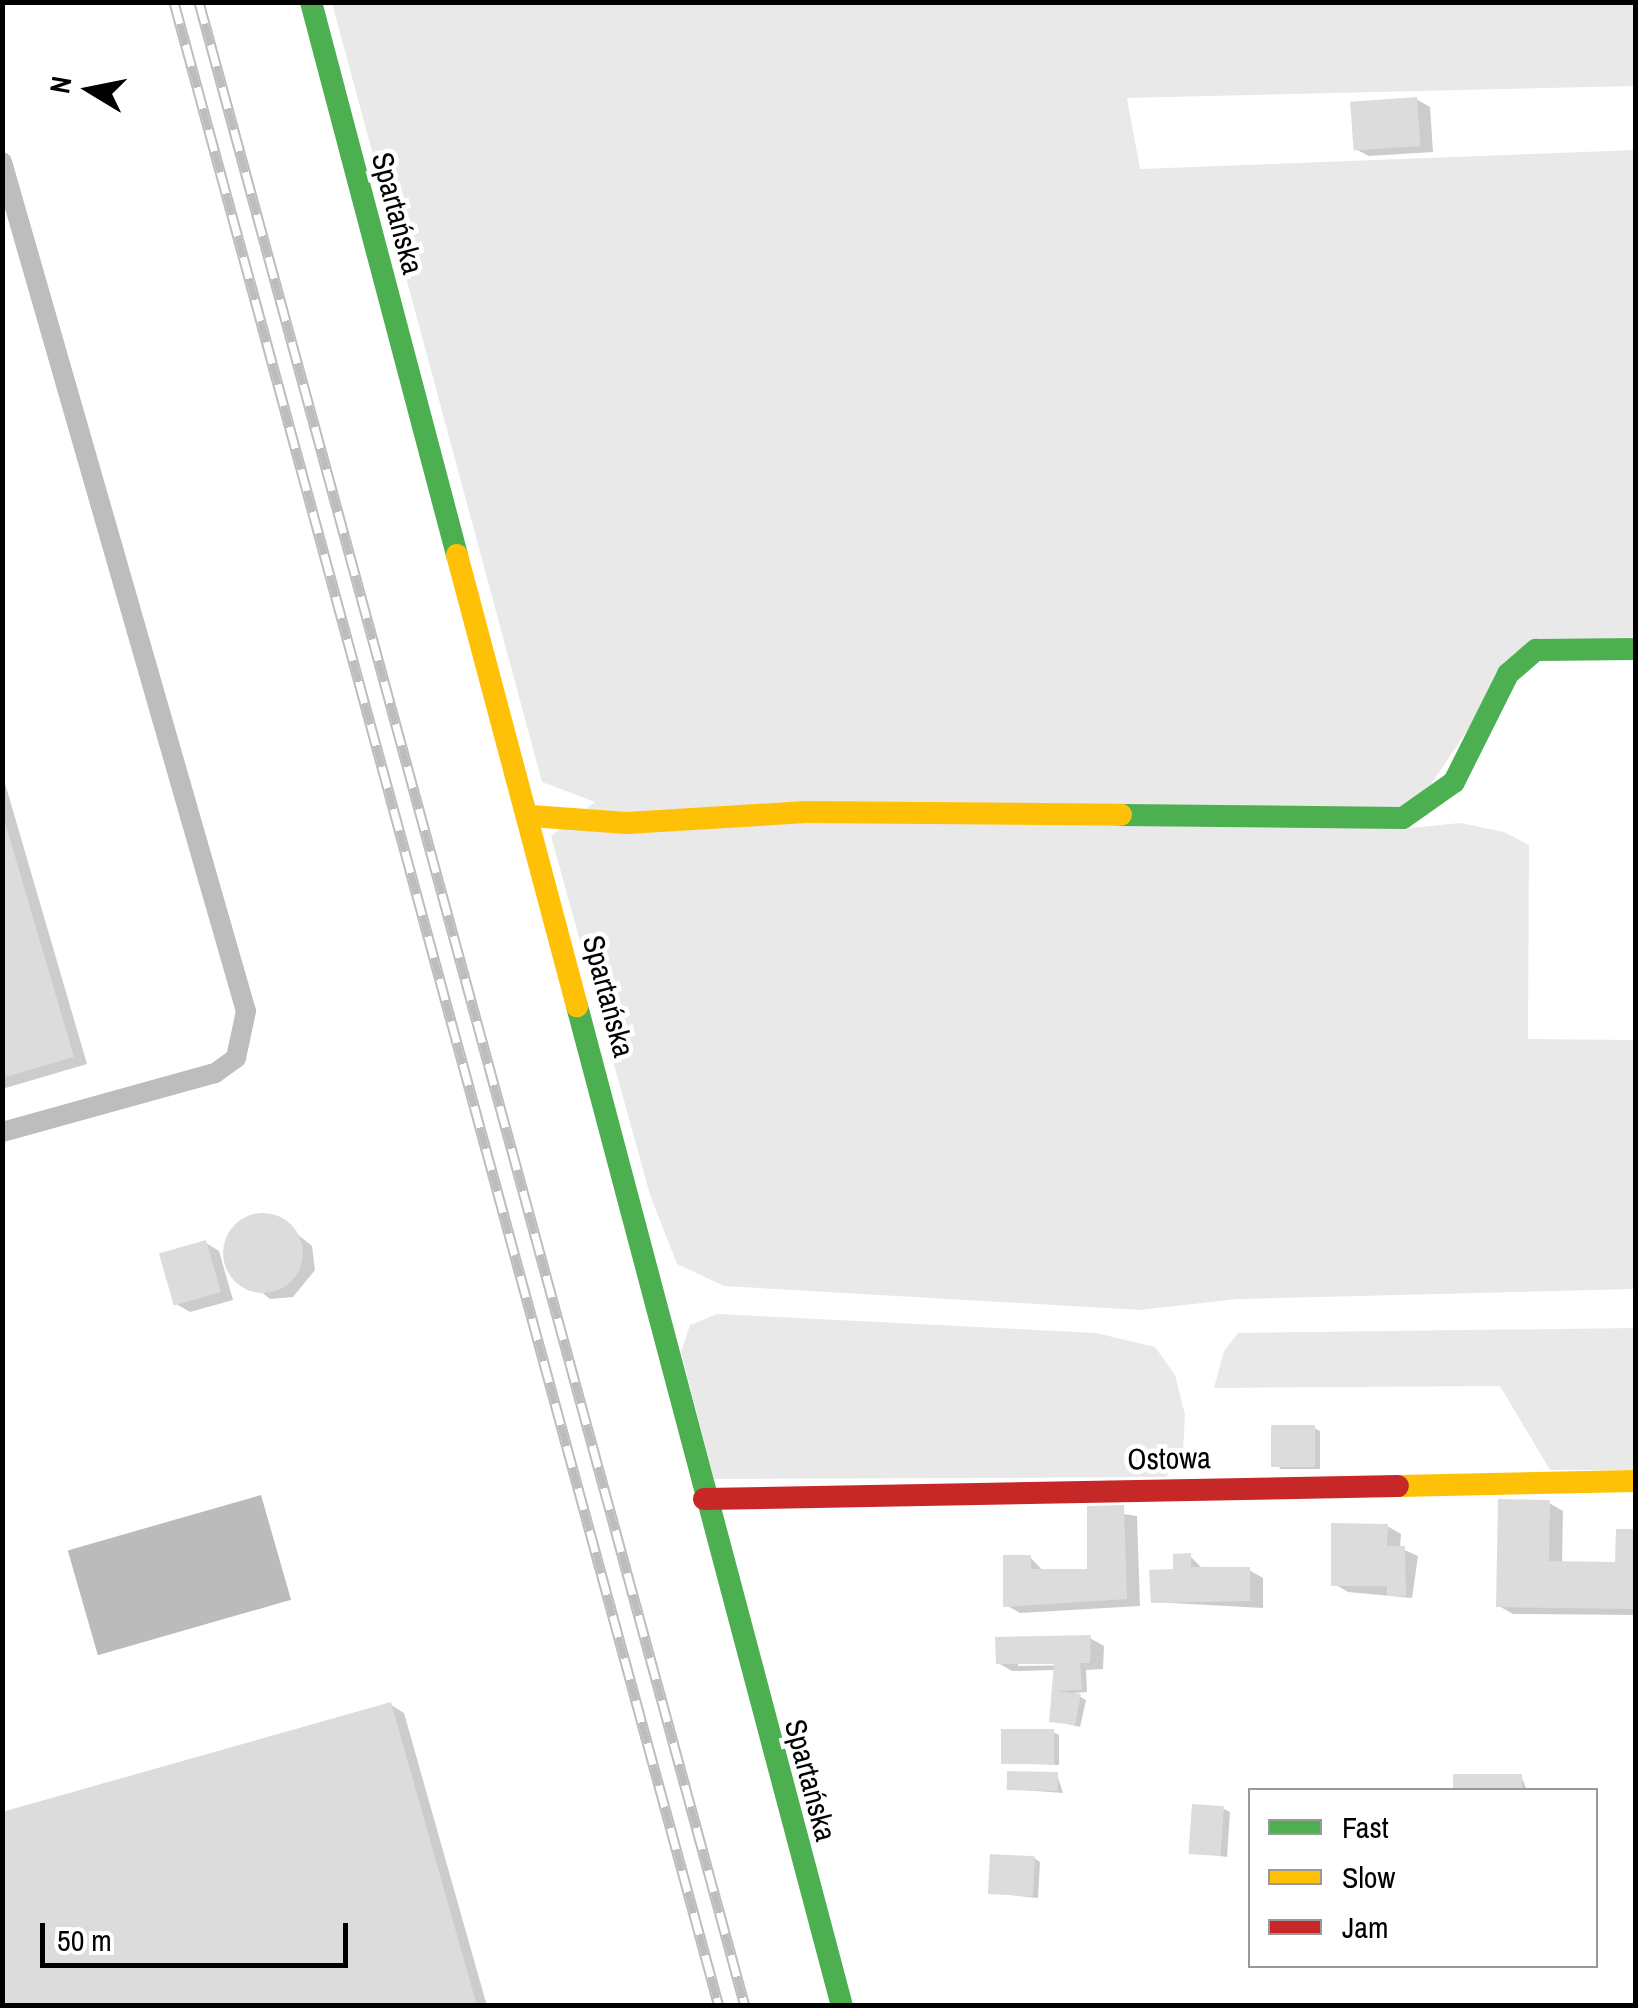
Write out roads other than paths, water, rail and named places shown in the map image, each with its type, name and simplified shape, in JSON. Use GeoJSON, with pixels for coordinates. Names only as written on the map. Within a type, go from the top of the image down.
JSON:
{"type":"FeatureCollection","features":[{"type":"Feature","properties":{"kind":"street","name":"Spartańska"},"geometry":{"type":"LineString","coordinates":[[311,2],[531,816],[704,1499],[842,2006]]}},
{"type":"Feature","properties":{"kind":"street"},"geometry":{"type":"LineString","coordinates":[[531,816],[627,823],[806,812],[1403,818],[1454,782],[1508,674],[1536,650],[1636,648]]}},
{"type":"Feature","properties":{"kind":"street","name":"Ostowa"},"geometry":{"type":"LineString","coordinates":[[704,1499],[1636,1481]]}},
{"type":"Feature","properties":{"kind":"lane"},"geometry":{"type":"LineString","coordinates":[[2,162],[246,1011],[236,1058],[215,1072],[2,1132]]}},
{"type":"Feature","properties":{"kind":"railway"},"geometry":{"type":"LineString","coordinates":[[174,2],[719,2006]]}},
{"type":"Feature","properties":{"kind":"railway"},"geometry":{"type":"LineString","coordinates":[[199,2],[745,2006]]}}]}
